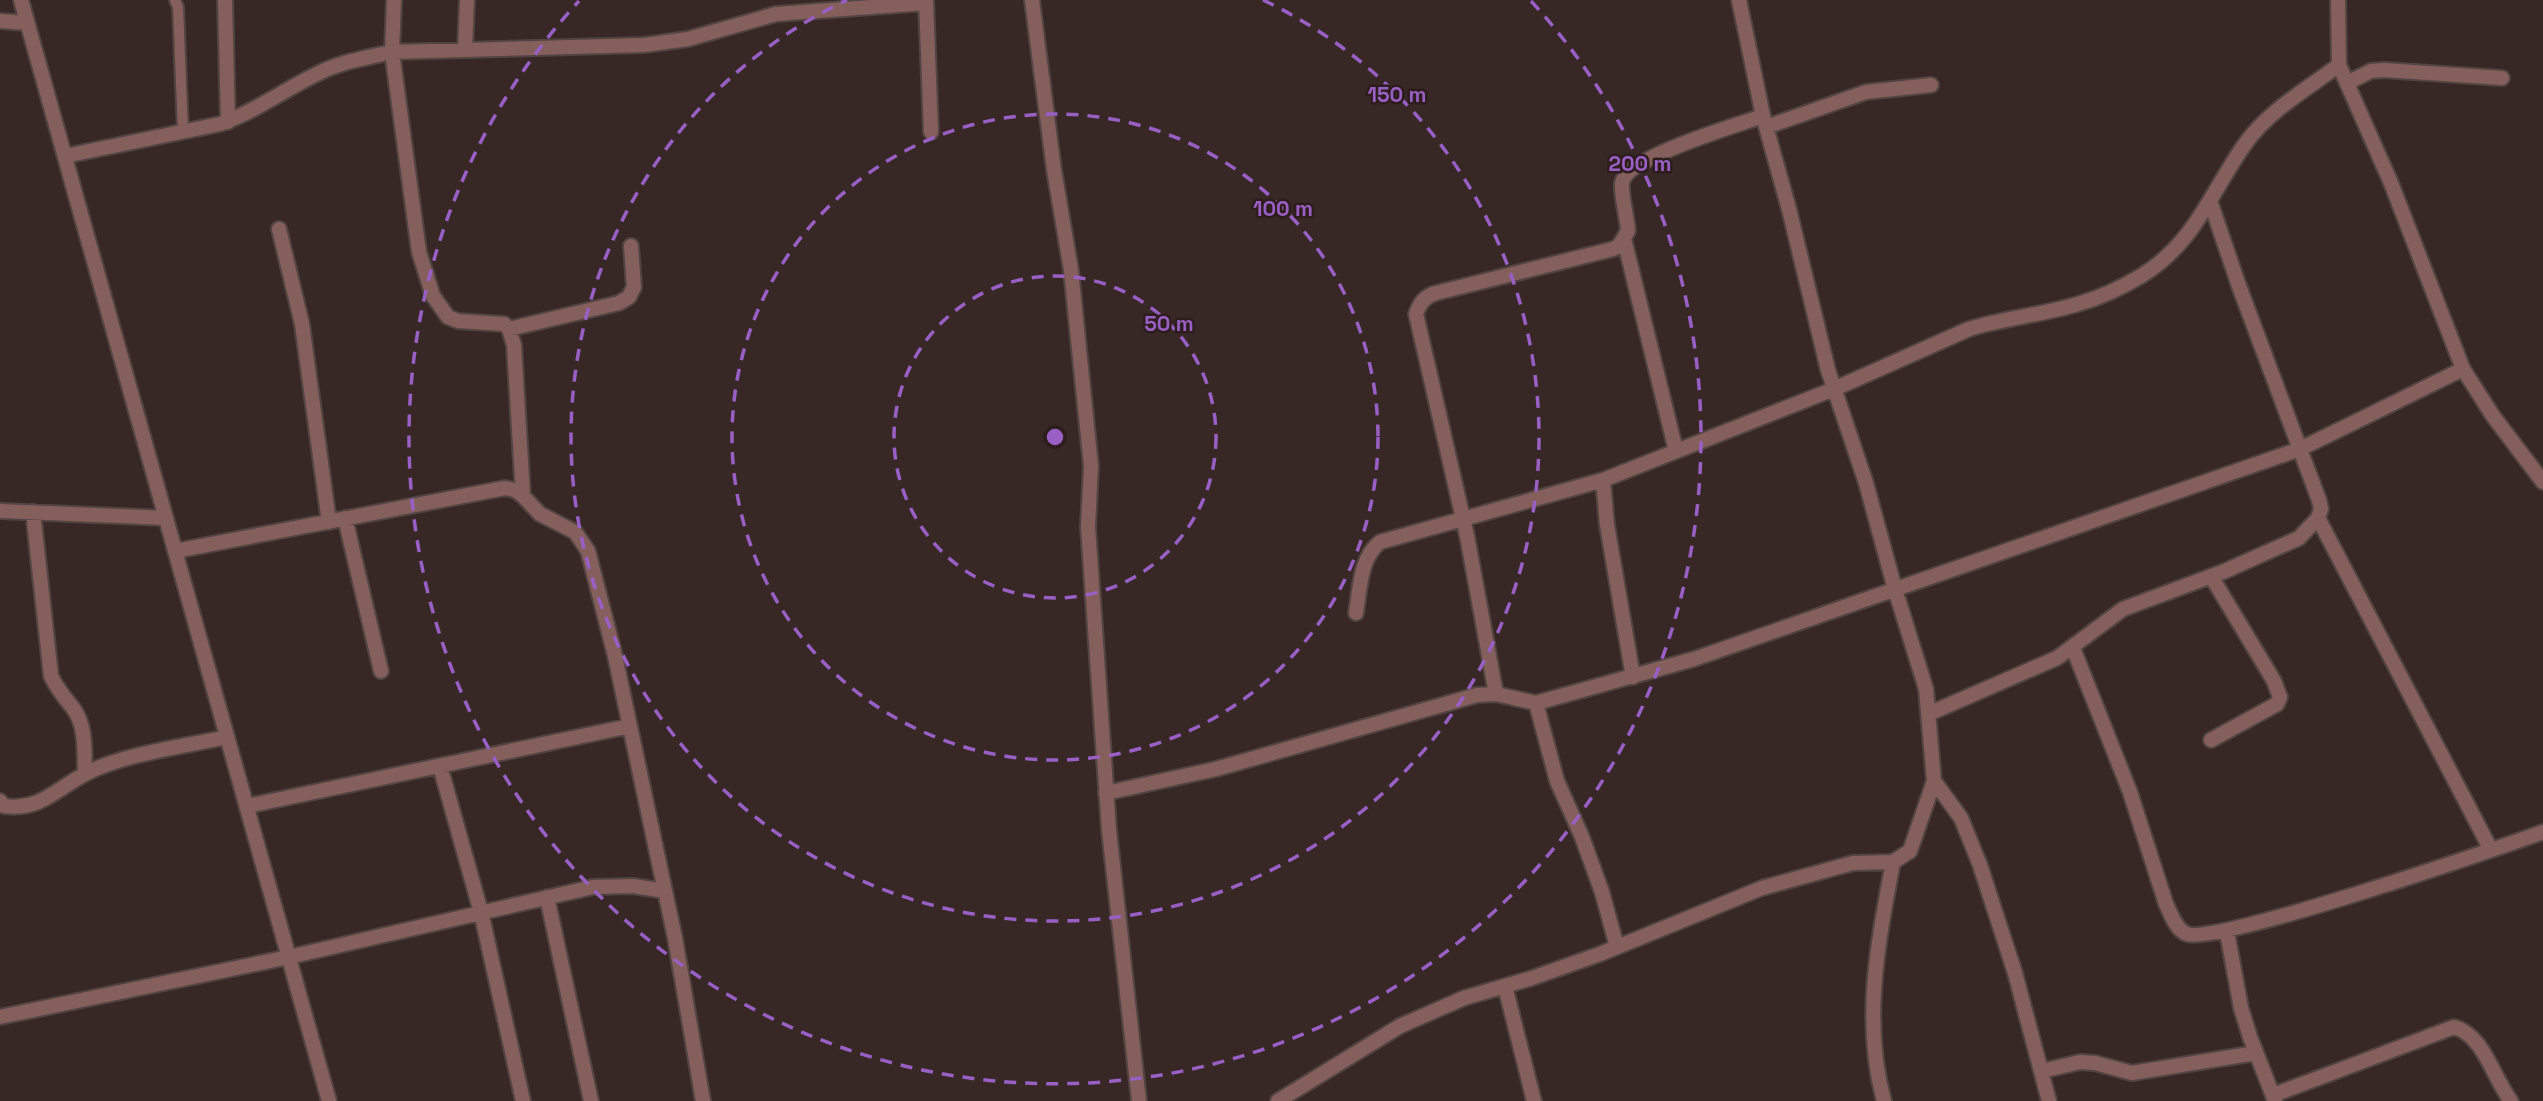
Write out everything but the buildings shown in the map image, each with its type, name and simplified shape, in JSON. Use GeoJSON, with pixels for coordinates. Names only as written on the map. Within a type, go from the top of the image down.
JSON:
{"type":"FeatureCollection","features":[{"type":"Feature","properties":{"kind":"street"},"geometry":{"type":"LineString","coordinates":[[21,0],[329,1101]]}},
{"type":"Feature","properties":{"kind":"street"},"geometry":{"type":"LineString","coordinates":[[225,0],[228,122]]}},
{"type":"Feature","properties":{"kind":"street"},"geometry":{"type":"LineString","coordinates":[[394,0],[392,52],[419,252],[433,296],[448,317],[458,321],[504,324],[509,329],[514,345],[523,496]]}},
{"type":"Feature","properties":{"kind":"street"},"geometry":{"type":"LineString","coordinates":[[466,50],[467,0]]}},
{"type":"Feature","properties":{"kind":"street"},"geometry":{"type":"LineString","coordinates":[[1032,0],[1054,170],[1071,270],[1091,466],[1088,527],[1106,793],[1139,1101]]}},
{"type":"Feature","properties":{"kind":"street"},"geometry":{"type":"LineString","coordinates":[[1278,1101],[1400,1026],[1464,998],[1616,947],[1762,888],[1853,863],[1893,862],[1910,851],[1934,781],[1926,689],[1866,483],[1834,389],[1789,209],[1764,122],[1739,0]]}},
{"type":"Feature","properties":{"kind":"street"},"geometry":{"type":"LineString","coordinates":[[2338,0],[2339,65],[2391,183],[2463,369],[2493,416],[2543,482]]}},
{"type":"Feature","properties":{"kind":"street"},"geometry":{"type":"LineString","coordinates":[[65,156],[228,122],[324,70],[392,52],[644,45],[688,39],[776,14],[926,2],[932,132]]}},
{"type":"Feature","properties":{"kind":"street"},"geometry":{"type":"LineString","coordinates":[[0,21],[27,23]]}},
{"type":"Feature","properties":{"kind":"street"},"geometry":{"type":"LineString","coordinates":[[1356,613],[1369,551],[1380,542],[1604,480],[1834,389],[1969,330],[1988,323],[2076,305],[2143,275],[2173,250],[2198,223],[2246,142],[2282,107],[2339,65]]}},
{"type":"Feature","properties":{"kind":"street"},"geometry":{"type":"LineString","coordinates":[[2347,83],[2371,71],[2384,70],[2502,78]]}},
{"type":"Feature","properties":{"kind":"street"},"geometry":{"type":"LineString","coordinates":[[1496,694],[1463,520],[1416,314],[1420,304],[1428,295],[1613,249],[1629,232],[1622,181],[1652,155],[1866,92],[1931,85]]}},
{"type":"Feature","properties":{"kind":"street"},"geometry":{"type":"LineString","coordinates":[[1928,714],[2036,669],[2073,648],[2105,620],[2123,609],[2211,576],[2298,538],[2318,518],[2321,509],[2319,499],[2210,201]]}},
{"type":"Feature","properties":{"kind":"street"},"geometry":{"type":"LineString","coordinates":[[279,229],[302,324],[329,522]]}},
{"type":"Feature","properties":{"kind":"street"},"geometry":{"type":"LineString","coordinates":[[1624,239],[1676,451]]}},
{"type":"Feature","properties":{"kind":"street"},"geometry":{"type":"LineString","coordinates":[[509,329],[619,303],[629,297],[634,287],[631,246]]}},
{"type":"Feature","properties":{"kind":"street"},"geometry":{"type":"LineString","coordinates":[[1106,793],[1216,769],[1477,695],[1496,694],[1536,704],[1694,659],[2300,449],[2463,369]]}},
{"type":"Feature","properties":{"kind":"street"},"geometry":{"type":"LineString","coordinates":[[1604,480],[1607,524],[1633,677]]}},
{"type":"Feature","properties":{"kind":"street"},"geometry":{"type":"LineString","coordinates":[[175,551],[505,488],[523,496],[540,514],[575,532],[588,551],[615,656],[665,891],[703,1101]]}},
{"type":"Feature","properties":{"kind":"street"},"geometry":{"type":"LineString","coordinates":[[0,511],[166,518]]}},
{"type":"Feature","properties":{"kind":"street"},"geometry":{"type":"LineString","coordinates":[[33,512],[51,676],[58,693],[74,710],[83,731],[85,774]]}},
{"type":"Feature","properties":{"kind":"street"},"geometry":{"type":"LineString","coordinates":[[345,518],[381,671]]}},
{"type":"Feature","properties":{"kind":"street"},"geometry":{"type":"LineString","coordinates":[[2318,518],[2491,850]]}},
{"type":"Feature","properties":{"kind":"street"},"geometry":{"type":"LineString","coordinates":[[2211,576],[2274,681],[2280,697],[2277,704],[2211,740]]}},
{"type":"Feature","properties":{"kind":"street"},"geometry":{"type":"LineString","coordinates":[[2073,648],[2130,792],[2174,920],[2185,934],[2198,937],[2227,932],[2371,889],[2543,832]]}},
{"type":"Feature","properties":{"kind":"street"},"geometry":{"type":"LineString","coordinates":[[1536,704],[1558,781],[1602,892],[1616,947]]}},
{"type":"Feature","properties":{"kind":"street"},"geometry":{"type":"LineString","coordinates":[[247,806],[630,726]]}},
{"type":"Feature","properties":{"kind":"street"},"geometry":{"type":"LineString","coordinates":[[0,801],[4,806],[22,808],[108,764],[227,737]]}},
{"type":"Feature","properties":{"kind":"street"},"geometry":{"type":"LineString","coordinates":[[440,766],[481,912],[523,1101]]}},
{"type":"Feature","properties":{"kind":"street"},"geometry":{"type":"LineString","coordinates":[[1934,781],[1961,818],[1980,865],[2015,973],[2049,1101]]}},
{"type":"Feature","properties":{"kind":"street"},"geometry":{"type":"LineString","coordinates":[[1884,1101],[1874,1041],[1872,996],[1877,943],[1893,862]]}},
{"type":"Feature","properties":{"kind":"street"},"geometry":{"type":"LineString","coordinates":[[0,1017],[289,957],[593,887],[633,886],[665,891]]}},
{"type":"Feature","properties":{"kind":"street"},"geometry":{"type":"LineString","coordinates":[[547,897],[591,1101]]}},
{"type":"Feature","properties":{"kind":"street"},"geometry":{"type":"LineString","coordinates":[[2227,932],[2241,1008],[2274,1098],[2454,1027],[2465,1030],[2475,1039],[2511,1101]]}},
{"type":"Feature","properties":{"kind":"street"},"geometry":{"type":"LineString","coordinates":[[1505,986],[1534,1101]]}},
{"type":"Feature","properties":{"kind":"street"},"geometry":{"type":"LineString","coordinates":[[2042,1071],[2080,1062],[2095,1063],[2132,1073],[2256,1053]]}},
{"type":"Feature","properties":{"kind":"lane"},"geometry":{"type":"LineString","coordinates":[[175,0],[178,6],[183,132]]}}]}
